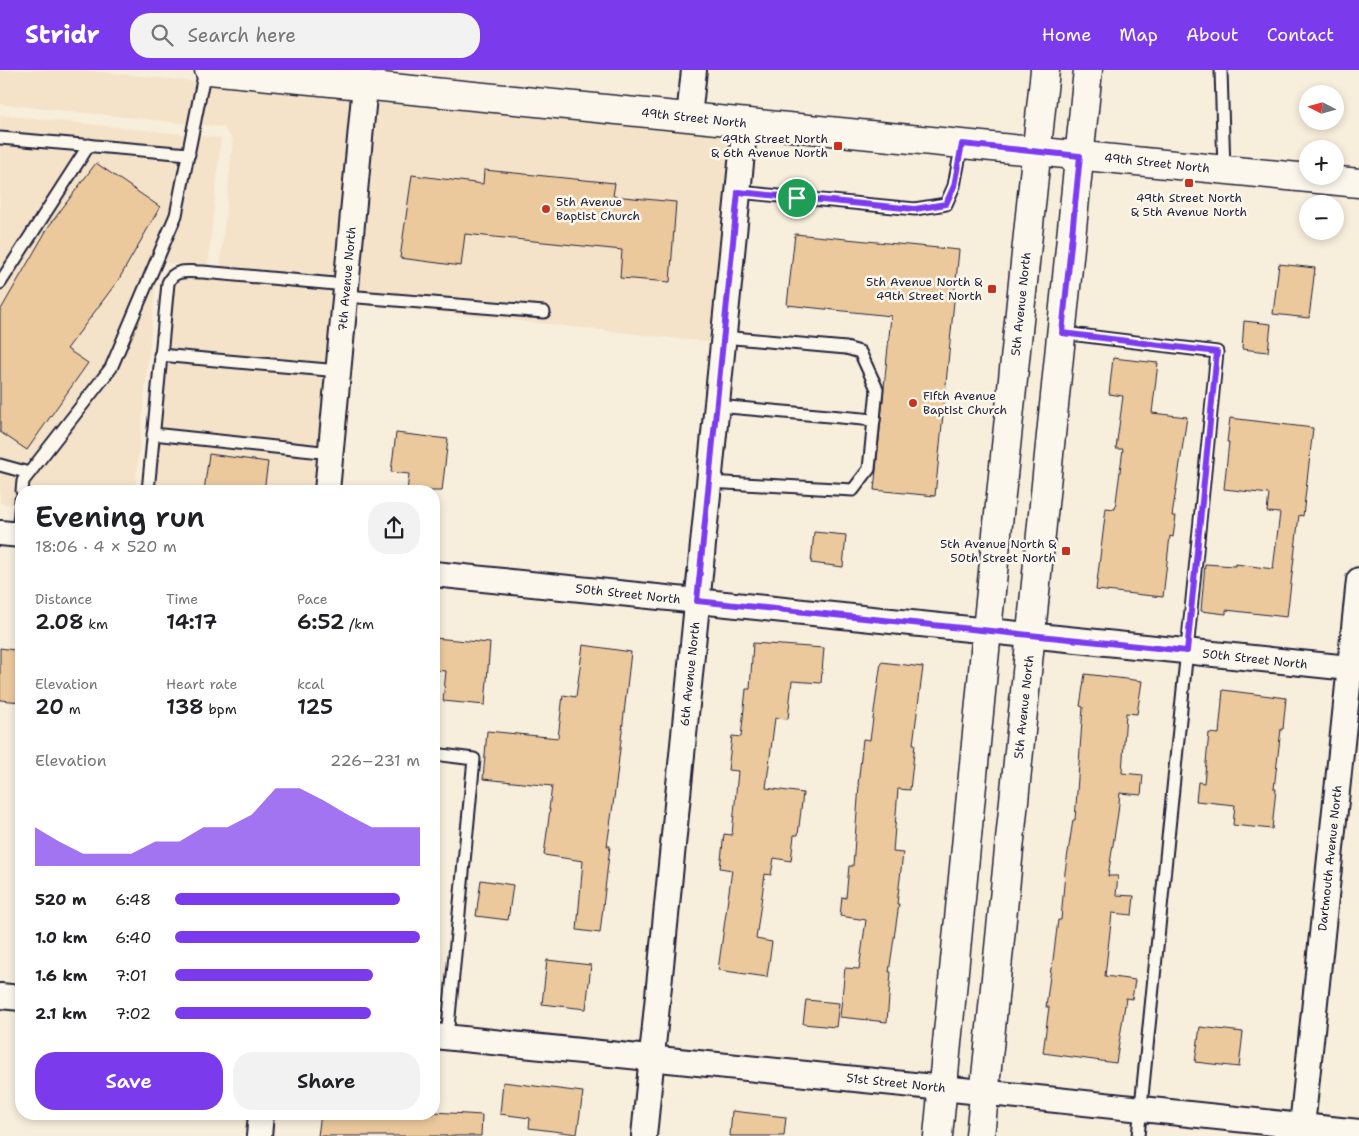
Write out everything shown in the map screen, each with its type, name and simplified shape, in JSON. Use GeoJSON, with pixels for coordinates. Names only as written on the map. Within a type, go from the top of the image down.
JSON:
{"type":"FeatureCollection","features":[{"type":"Feature","properties":{"kind":"main road","name":"49th Street North"},"geometry":{"type":"LineString","coordinates":[[207,70],[360,78],[745,123],[1359,183]]}},
{"type":"Feature","properties":{"kind":"main road","name":"5th Avenue North"},"geometry":{"type":"LineString","coordinates":[[938,1136],[987,630],[1045,70]]}},
{"type":"Feature","properties":{"kind":"main road","name":"5th Avenue North"},"geometry":{"type":"LineString","coordinates":[[980,1136],[1088,70]]}},
{"type":"Feature","properties":{"kind":"street"},"geometry":{"type":"LineString","coordinates":[[689,117],[694,70]]}},
{"type":"Feature","properties":{"kind":"street","name":"7th Avenue North"},"geometry":{"type":"LineString","coordinates":[[328,485],[346,291],[360,78]]}},
{"type":"Feature","properties":{"kind":"street","name":"6th Avenue North"},"geometry":{"type":"LineString","coordinates":[[644,1136],[745,123]]}},
{"type":"Feature","properties":{"kind":"street","name":"50th Street North"},"geometry":{"type":"LineString","coordinates":[[440,575],[1354,669]]}},
{"type":"Feature","properties":{"kind":"street","name":"Dartmouth Avenue North"},"geometry":{"type":"LineString","coordinates":[[1302,1131],[1354,669],[1359,580]]}},
{"type":"Feature","properties":{"kind":"street"},"geometry":{"type":"LineString","coordinates":[[0,996],[15,997]]}},
{"type":"Feature","properties":{"kind":"street","name":"51st Street North"},"geometry":{"type":"LineString","coordinates":[[441,1037],[1141,1109],[1302,1131],[1359,1132]]}},
{"type":"Feature","properties":{"kind":"street"},"geometry":{"type":"LineString","coordinates":[[259,1136],[260,1120]]}},
{"type":"Feature","properties":{"kind":"lane"},"geometry":{"type":"LineString","coordinates":[[23,485],[23,481],[29,473],[111,368],[176,215],[207,70]]}},
{"type":"Feature","properties":{"kind":"lane"},"geometry":{"type":"LineString","coordinates":[[1221,70],[1224,170]]}},
{"type":"Feature","properties":{"kind":"lane"},"geometry":{"type":"LineString","coordinates":[[0,138],[189,154]]}},
{"type":"Feature","properties":{"kind":"lane"},"geometry":{"type":"LineString","coordinates":[[738,192],[915,209],[946,204],[954,186],[962,144]]}},
{"type":"Feature","properties":{"kind":"lane"},"geometry":{"type":"LineString","coordinates":[[0,283],[89,145]]}},
{"type":"Feature","properties":{"kind":"lane"},"geometry":{"type":"LineString","coordinates":[[149,485],[168,283],[170,277],[180,272],[203,272],[346,291],[544,312]]}},
{"type":"Feature","properties":{"kind":"lane"},"geometry":{"type":"LineString","coordinates":[[1062,333],[1217,352],[1138,1136]]}},
{"type":"Feature","properties":{"kind":"lane"},"geometry":{"type":"LineString","coordinates":[[709,482],[853,490],[869,469],[877,389],[860,352],[846,348],[723,337]]}},
{"type":"Feature","properties":{"kind":"lane"},"geometry":{"type":"LineString","coordinates":[[160,356],[339,370]]}},
{"type":"Feature","properties":{"kind":"lane"},"geometry":{"type":"LineString","coordinates":[[717,406],[874,420]]}},
{"type":"Feature","properties":{"kind":"lane"},"geometry":{"type":"LineString","coordinates":[[153,434],[331,453]]}},
{"type":"Feature","properties":{"kind":"lane"},"geometry":{"type":"LineString","coordinates":[[0,465],[29,473]]}},
{"type":"Feature","properties":{"kind":"lane"},"geometry":{"type":"LineString","coordinates":[[440,755],[474,759],[441,1037]]}},
{"type":"Feature","properties":{"kind":"shaded area"},"geometry":{"type":"Polygon","coordinates":[[[0,70],[81,70],[350,97],[314,485],[148,485],[169,274],[220,268],[233,139],[222,127],[0,104],[0,70]]]}},
{"type":"Feature","properties":{"kind":"shaded area"},"geometry":{"type":"Polygon","coordinates":[[[378,100],[730,134],[709,342],[359,303],[378,100]]]}},
{"type":"Feature","properties":{"kind":"shaded area"},"geometry":{"type":"Polygon","coordinates":[[[0,115],[221,138],[208,267],[158,262],[136,485],[15,485],[15,504],[0,503],[0,115]]]}},
{"type":"Feature","properties":{"kind":"building"},"geometry":{"type":"Polygon","coordinates":[[[96,163],[160,207],[119,279],[67,349],[88,363],[27,450],[0,432],[0,311],[49,226],[96,163]]]}},
{"type":"Feature","properties":{"kind":"building"},"geometry":{"type":"Polygon","coordinates":[[[484,170],[615,183],[613,196],[676,202],[670,282],[620,278],[622,250],[465,234],[461,266],[400,258],[412,175],[483,184],[484,170]]]}},
{"type":"Feature","properties":{"kind":"building","name":"Fifth Avenue Baptist Church"},"geometry":{"type":"Polygon","coordinates":[[[795,234],[959,250],[935,496],[874,490],[891,316],[787,305],[795,234]]]}},
{"type":"Feature","properties":{"kind":"building"},"geometry":{"type":"Polygon","coordinates":[[[1279,264],[1315,268],[1309,318],[1273,314],[1279,264]]]}},
{"type":"Feature","properties":{"kind":"building"},"geometry":{"type":"Polygon","coordinates":[[[1244,321],[1271,324],[1268,352],[1242,349],[1244,321]]]}},
{"type":"Feature","properties":{"kind":"building"},"geometry":{"type":"Polygon","coordinates":[[[1113,358],[1158,363],[1152,413],[1187,417],[1172,516],[1176,516],[1173,537],[1170,536],[1163,597],[1096,590],[1106,508],[1115,509],[1123,449],[1116,449],[1123,396],[1109,394],[1113,358]]]}},
{"type":"Feature","properties":{"kind":"building"},"geometry":{"type":"Polygon","coordinates":[[[1230,418],[1313,428],[1303,516],[1299,515],[1287,617],[1226,610],[1226,614],[1201,611],[1205,564],[1235,566],[1236,564],[1273,569],[1280,513],[1267,512],[1269,494],[1224,489],[1230,418]]]}},
{"type":"Feature","properties":{"kind":"building"},"geometry":{"type":"Polygon","coordinates":[[[396,433],[448,439],[442,491],[440,491],[440,485],[408,485],[409,474],[391,472],[396,433]]]}},
{"type":"Feature","properties":{"kind":"building"},"geometry":{"type":"Polygon","coordinates":[[[209,454],[268,462],[265,485],[205,485],[209,454]]]}},
{"type":"Feature","properties":{"kind":"building"},"geometry":{"type":"Polygon","coordinates":[[[814,532],[846,535],[843,567],[811,563],[814,532]]]}},
{"type":"Feature","properties":{"kind":"building"},"geometry":{"type":"Polygon","coordinates":[[[440,639],[490,643],[485,705],[443,701],[446,671],[440,670],[440,639]]]}},
{"type":"Feature","properties":{"kind":"building"},"geometry":{"type":"Polygon","coordinates":[[[753,643],[824,648],[821,683],[792,681],[788,719],[775,718],[766,788],[803,793],[798,835],[794,835],[791,861],[774,858],[771,875],[765,874],[756,939],[772,942],[767,977],[718,970],[732,870],[720,868],[724,834],[732,835],[738,771],[728,770],[732,736],[741,737],[746,689],[750,689],[753,643]]]}},
{"type":"Feature","properties":{"kind":"building"},"geometry":{"type":"Polygon","coordinates":[[[583,645],[631,652],[607,846],[610,846],[600,933],[577,930],[583,861],[544,855],[552,786],[483,779],[487,731],[558,738],[563,695],[576,697],[583,645]]]}},
{"type":"Feature","properties":{"kind":"building"},"geometry":{"type":"Polygon","coordinates":[[[0,648],[15,650],[15,701],[0,700],[0,648]]]}},
{"type":"Feature","properties":{"kind":"building"},"geometry":{"type":"Polygon","coordinates":[[[881,662],[923,667],[913,744],[915,744],[910,790],[898,789],[893,852],[903,853],[897,904],[899,904],[889,972],[891,972],[887,1022],[840,1017],[845,968],[859,969],[866,920],[840,916],[842,897],[846,898],[849,866],[853,866],[863,739],[870,740],[881,662]]]}},
{"type":"Feature","properties":{"kind":"building"},"geometry":{"type":"Polygon","coordinates":[[[1085,674],[1142,681],[1137,714],[1126,713],[1122,773],[1143,775],[1141,795],[1120,793],[1108,876],[1118,876],[1116,895],[1134,896],[1132,915],[1112,913],[1105,976],[1135,980],[1132,999],[1126,998],[1116,1063],[1043,1053],[1049,1007],[1046,1007],[1051,968],[1058,920],[1061,920],[1065,872],[1073,820],[1075,820],[1083,707],[1080,706],[1085,674]]]}},
{"type":"Feature","properties":{"kind":"building"},"geometry":{"type":"Polygon","coordinates":[[[1223,690],[1286,698],[1274,789],[1276,789],[1272,829],[1233,825],[1235,805],[1196,801],[1198,782],[1204,783],[1209,733],[1219,734],[1223,690]]]}},
{"type":"Feature","properties":{"kind":"building"},"geometry":{"type":"Polygon","coordinates":[[[481,880],[513,885],[508,920],[476,916],[481,880]]]}},
{"type":"Feature","properties":{"kind":"building"},"geometry":{"type":"Polygon","coordinates":[[[547,960],[591,965],[586,1009],[542,1004],[547,960]]]}},
{"type":"Feature","properties":{"kind":"building"},"geometry":{"type":"Polygon","coordinates":[[[806,1000],[839,1003],[836,1027],[803,1024],[806,1000]]]}},
{"type":"Feature","properties":{"kind":"building"},"geometry":{"type":"Polygon","coordinates":[[[1200,1027],[1243,1032],[1239,1067],[1195,1062],[1200,1027]]]}},
{"type":"Feature","properties":{"kind":"building"},"geometry":{"type":"Polygon","coordinates":[[[503,1082],[583,1092],[577,1134],[529,1128],[530,1118],[500,1114],[503,1082]]]}},
{"type":"Feature","properties":{"kind":"building"},"geometry":{"type":"Polygon","coordinates":[[[732,1111],[786,1117],[784,1136],[730,1136],[732,1111]]]}},
{"type":"Feature","properties":{"kind":"building"},"geometry":{"type":"Polygon","coordinates":[[[440,1112],[482,1115],[481,1136],[318,1136],[320,1120],[440,1120],[440,1112]]]}},
{"type":"Feature","properties":{"kind":"place","name":"49th Street North & 6th Avenue North"},"geometry":{"type":"Point","coordinates":[838,146]}},
{"type":"Feature","properties":{"kind":"place","name":"49th Street North & 5th Avenue North"},"geometry":{"type":"Point","coordinates":[1189,183]}},
{"type":"Feature","properties":{"kind":"place","name":"5th Avenue Baptist Church"},"geometry":{"type":"Point","coordinates":[546,209]}},
{"type":"Feature","properties":{"kind":"place","name":"5th Avenue North & 49th Street North"},"geometry":{"type":"Point","coordinates":[992,289]}},
{"type":"Feature","properties":{"kind":"place","name":"Fifth Avenue Baptist Church"},"geometry":{"type":"Point","coordinates":[913,403]}},
{"type":"Feature","properties":{"kind":"place","name":"5th Avenue North & 50th Street North"},"geometry":{"type":"Point","coordinates":[1066,551]}},
{"type":"Feature","properties":{"kind":"route"},"geometry":{"type":"LineString","coordinates":[[962,144],[1080,156],[1062,333],[1217,352],[1187,651],[697,601],[738,192],[797,198],[915,209],[946,204],[954,186],[962,144]]}}]}
